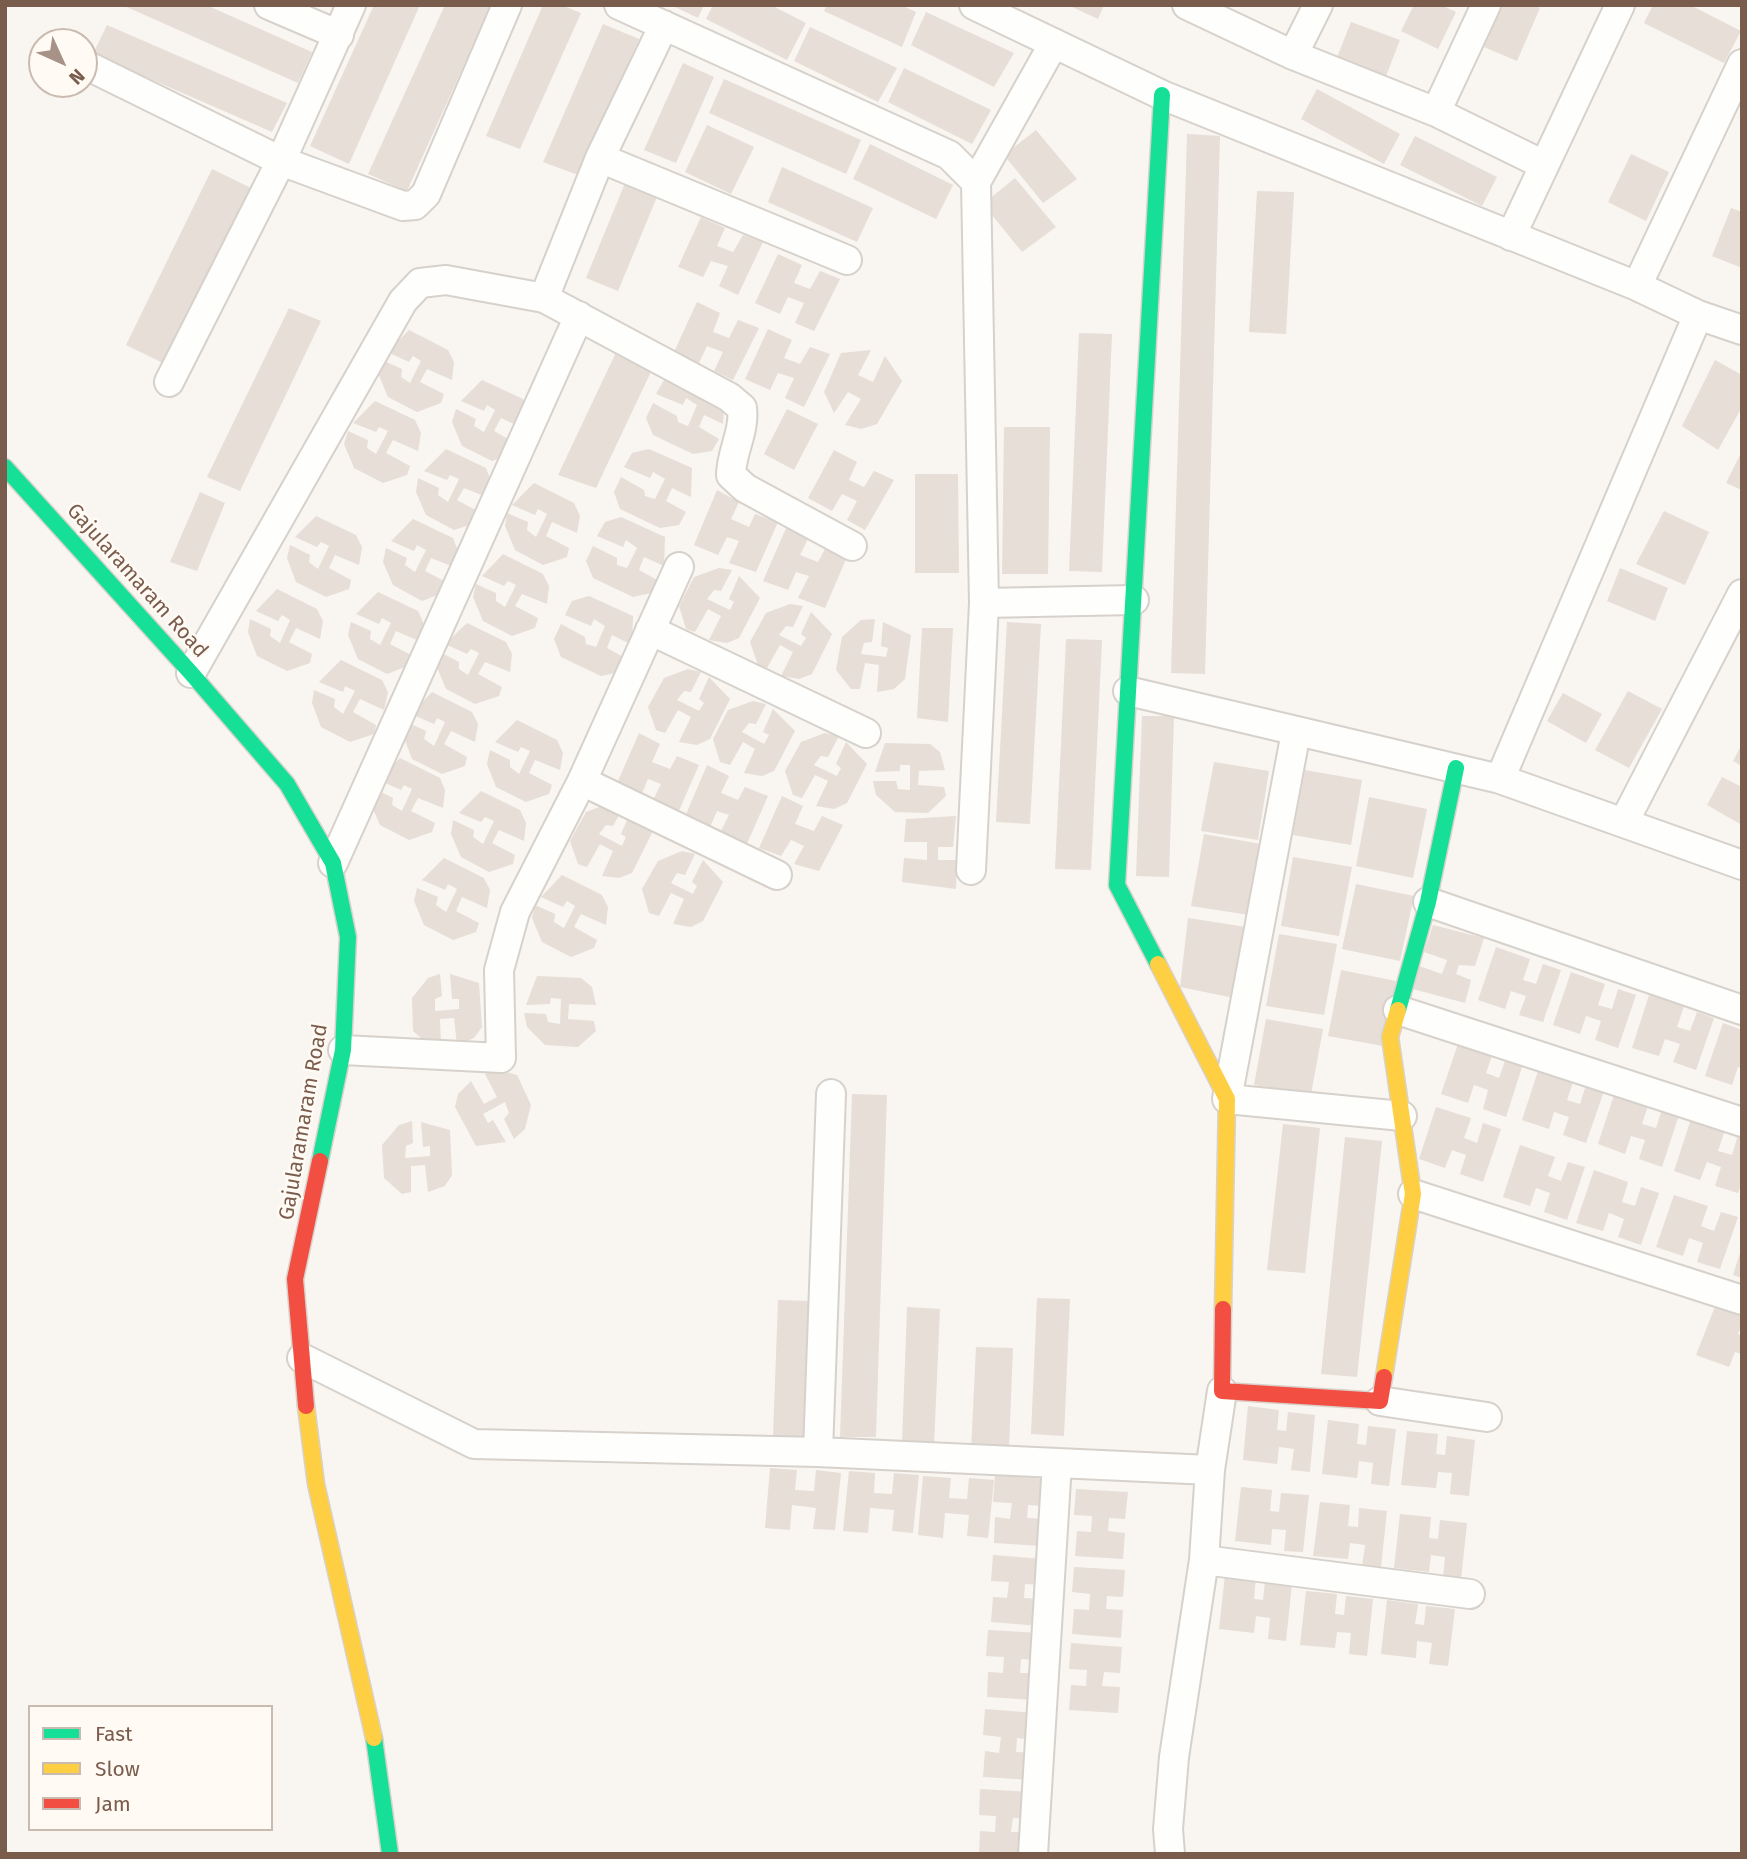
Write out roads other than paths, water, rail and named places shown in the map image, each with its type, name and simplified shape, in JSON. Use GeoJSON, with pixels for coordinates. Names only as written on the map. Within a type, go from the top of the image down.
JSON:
{"type":"FeatureCollection","features":[{"type":"Feature","properties":{"kind":"street"},"geometry":{"type":"LineString","coordinates":[[269,5],[338,35]]}},
{"type":"Feature","properties":{"kind":"street"},"geometry":{"type":"LineString","coordinates":[[169,382],[281,161],[351,5]]}},
{"type":"Feature","properties":{"kind":"street"},"geometry":{"type":"LineString","coordinates":[[98,71],[281,161],[403,206],[415,205],[426,194],[507,5]]}},
{"type":"Feature","properties":{"kind":"street"},"geometry":{"type":"LineString","coordinates":[[619,5],[949,155],[976,182]]}},
{"type":"Feature","properties":{"kind":"street"},"geometry":{"type":"LineString","coordinates":[[974,5],[1162,95],[1637,286],[1698,315],[1742,330]]}},
{"type":"Feature","properties":{"kind":"street"},"geometry":{"type":"LineString","coordinates":[[1187,5],[1293,55],[1436,112],[1544,165]]}},
{"type":"Feature","properties":{"kind":"street"},"geometry":{"type":"LineString","coordinates":[[1293,55],[1318,5]]}},
{"type":"Feature","properties":{"kind":"street"},"geometry":{"type":"LineString","coordinates":[[1436,112],[1486,5]]}},
{"type":"Feature","properties":{"kind":"street"},"geometry":{"type":"LineString","coordinates":[[1511,236],[1620,5]]}},
{"type":"Feature","properties":{"kind":"street"},"geometry":{"type":"LineString","coordinates":[[544,298],[600,158],[664,26]]}},
{"type":"Feature","properties":{"kind":"street"},"geometry":{"type":"LineString","coordinates":[[971,870],[984,603],[976,182],[1054,43]]}},
{"type":"Feature","properties":{"kind":"street"},"geometry":{"type":"LineString","coordinates":[[1637,286],[1742,64]]}},
{"type":"Feature","properties":{"kind":"street"},"geometry":{"type":"LineString","coordinates":[[1162,95],[1117,886],[1227,1099]]}},
{"type":"Feature","properties":{"kind":"street"},"geometry":{"type":"LineString","coordinates":[[600,158],[847,260]]}},
{"type":"Feature","properties":{"kind":"street"},"geometry":{"type":"LineString","coordinates":[[191,673],[402,301],[419,283],[446,280],[544,298],[729,397],[742,408],[744,421],[731,461],[731,475],[744,488],[852,546]]}},
{"type":"Feature","properties":{"kind":"street"},"geometry":{"type":"LineString","coordinates":[[1500,779],[1698,315]]}},
{"type":"Feature","properties":{"kind":"street"},"geometry":{"type":"LineString","coordinates":[[333,863],[579,316]]}},
{"type":"Feature","properties":{"kind":"street","name":"Gajularamaram Road"},"geometry":{"type":"LineString","coordinates":[[5,467],[287,784],[333,863],[348,937],[343,1050],[295,1279],[309,1444],[372,1726],[390,1854]]}},
{"type":"Feature","properties":{"kind":"street"},"geometry":{"type":"LineString","coordinates":[[343,1050],[501,1058],[499,970],[514,912],[582,781],[679,567]]}},
{"type":"Feature","properties":{"kind":"street"},"geometry":{"type":"LineString","coordinates":[[1624,822],[1742,594]]}},
{"type":"Feature","properties":{"kind":"street"},"geometry":{"type":"LineString","coordinates":[[984,603],[1134,600]]}},
{"type":"Feature","properties":{"kind":"street"},"geometry":{"type":"LineString","coordinates":[[650,630],[866,733]]}},
{"type":"Feature","properties":{"kind":"street"},"geometry":{"type":"LineString","coordinates":[[1128,691],[1500,779],[1742,865]]}},
{"type":"Feature","properties":{"kind":"street"},"geometry":{"type":"LineString","coordinates":[[1170,1854],[1168,1829],[1174,1757],[1204,1560],[1210,1469],[1222,1391],[1227,1099],[1296,732]]}},
{"type":"Feature","properties":{"kind":"street"},"geometry":{"type":"LineString","coordinates":[[1380,1401],[1413,1194],[1390,1037],[1428,902],[1456,768]]}},
{"type":"Feature","properties":{"kind":"street"},"geometry":{"type":"LineString","coordinates":[[582,781],[777,875]]}},
{"type":"Feature","properties":{"kind":"street"},"geometry":{"type":"LineString","coordinates":[[1428,902],[1742,1010]]}},
{"type":"Feature","properties":{"kind":"street"},"geometry":{"type":"LineString","coordinates":[[1398,1010],[1742,1122]]}},
{"type":"Feature","properties":{"kind":"street"},"geometry":{"type":"LineString","coordinates":[[818,1452],[831,1094]]}},
{"type":"Feature","properties":{"kind":"street"},"geometry":{"type":"LineString","coordinates":[[1227,1099],[1402,1116]]}},
{"type":"Feature","properties":{"kind":"street"},"geometry":{"type":"LineString","coordinates":[[1413,1194],[1742,1300]]}},
{"type":"Feature","properties":{"kind":"street"},"geometry":{"type":"LineString","coordinates":[[302,1358],[474,1444],[818,1452],[1210,1469]]}},
{"type":"Feature","properties":{"kind":"street"},"geometry":{"type":"LineString","coordinates":[[1222,1391],[1380,1401],[1487,1417]]}},
{"type":"Feature","properties":{"kind":"street"},"geometry":{"type":"LineString","coordinates":[[1033,1854],[1057,1463]]}},
{"type":"Feature","properties":{"kind":"street"},"geometry":{"type":"LineString","coordinates":[[1204,1560],[1470,1594]]}}]}
